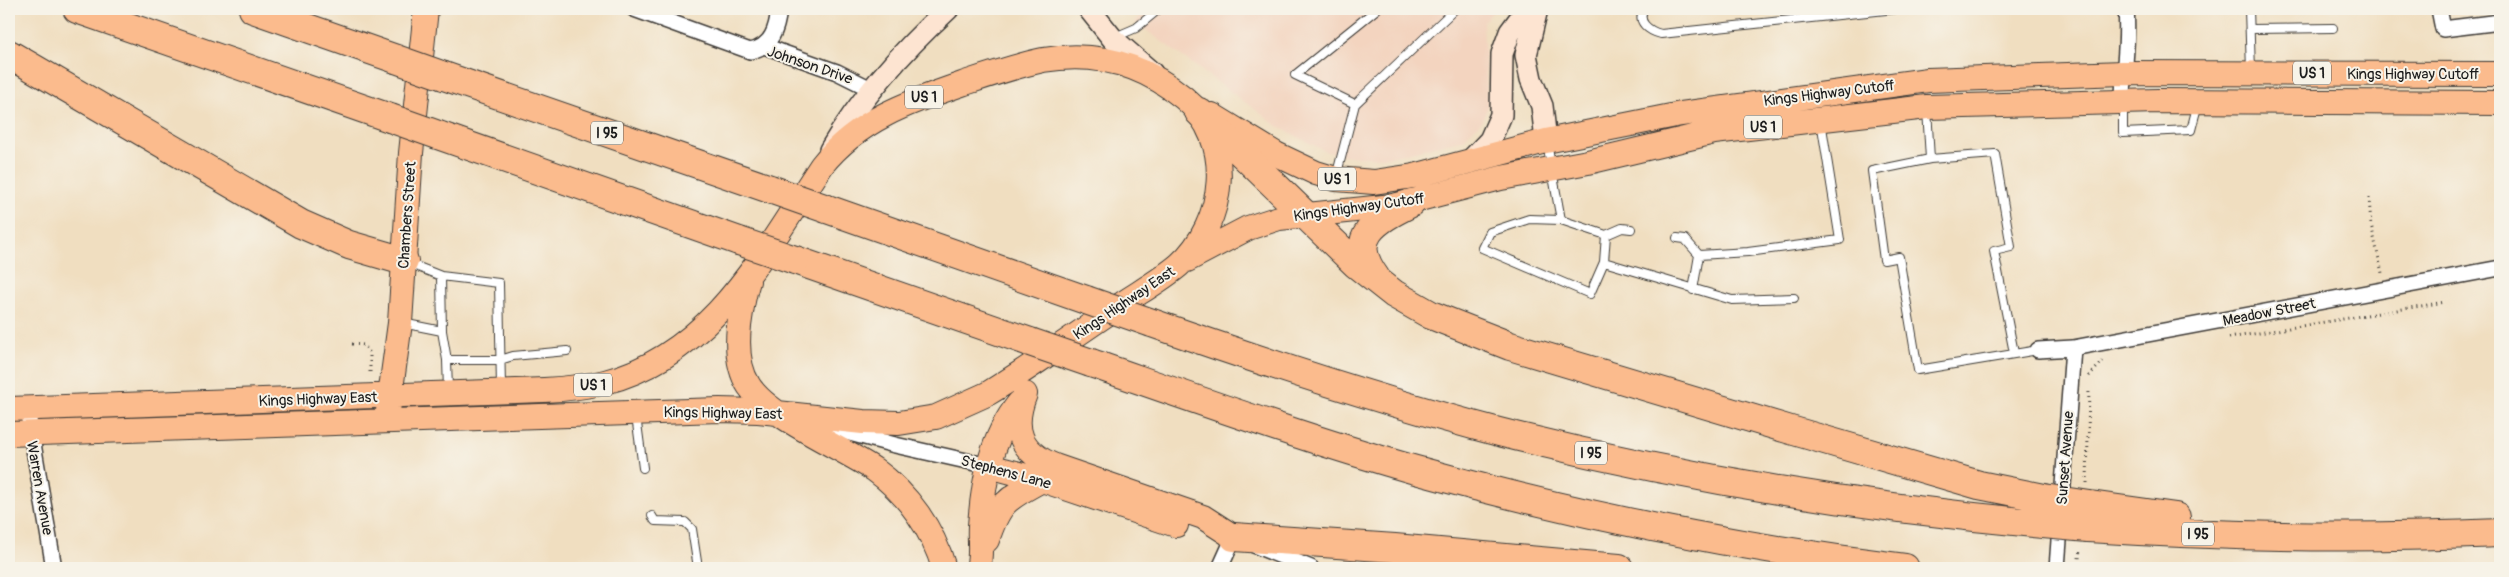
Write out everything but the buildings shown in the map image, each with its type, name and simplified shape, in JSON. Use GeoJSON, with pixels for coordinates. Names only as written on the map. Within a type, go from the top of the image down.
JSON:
{"type":"FeatureCollection","features":[{"type":"Feature","properties":{"kind":"highway"},"geometry":{"type":"LineString","coordinates":[[77,9],[1279,428],[1480,487],[1684,533],[1811,555],[1905,568]]}},
{"type":"Feature","properties":{"kind":"highway","name":"I 95"},"geometry":{"type":"LineString","coordinates":[[253,9],[828,209],[1090,311],[1152,323],[1383,400],[1499,432],[1618,460],[1832,499],[1957,516],[2044,511],[2086,515],[2172,533],[2308,537],[2500,533]]}},
{"type":"Feature","properties":{"kind":"highway"},"geometry":{"type":"LineString","coordinates":[[9,54],[301,224],[349,245],[404,261]]}},
{"type":"Feature","properties":{"kind":"highway"},"geometry":{"type":"LineString","coordinates":[[1193,106],[1304,214],[1382,286],[1431,315],[1510,346],[1979,485],[2044,511]]}},
{"type":"Feature","properties":{"kind":"highway"},"geometry":{"type":"LineString","coordinates":[[1382,286],[1364,256],[1365,238],[1378,221],[1410,202]]}},
{"type":"Feature","properties":{"kind":"highway"},"geometry":{"type":"LineString","coordinates":[[1234,537],[1395,548],[1618,568]]}},
{"type":"Feature","properties":{"kind":"main road","name":"Chambers Street"},"geometry":{"type":"LineString","coordinates":[[387,421],[400,323],[411,153],[426,9]]}},
{"type":"Feature","properties":{"kind":"main road"},"geometry":{"type":"LineString","coordinates":[[822,165],[844,127],[872,89],[896,60],[948,9]]}},
{"type":"Feature","properties":{"kind":"main road"},"geometry":{"type":"LineString","coordinates":[[1089,9],[1113,39],[1162,81]]}},
{"type":"Feature","properties":{"kind":"main road"},"geometry":{"type":"LineString","coordinates":[[1469,162],[1490,140],[1501,115],[1502,54],[1510,32],[1527,9]]}},
{"type":"Feature","properties":{"kind":"main road"},"geometry":{"type":"LineString","coordinates":[[1537,9],[1526,55],[1531,79],[1542,106],[1546,141]]}},
{"type":"Feature","properties":{"kind":"main road","name":"Kings Highway East"},"geometry":{"type":"LineString","coordinates":[[18,409],[502,392],[588,386],[622,377],[654,363],[684,344],[709,323],[754,268],[822,165],[832,152],[853,134],[891,110],[1026,64],[1060,57],[1096,58],[1130,66],[1162,81],[1193,106],[1208,124],[1218,153],[1220,170],[1216,204],[1203,233],[1179,265],[1090,311],[987,394],[936,417],[918,421],[882,424],[777,412],[738,410],[19,434]]}},
{"type":"Feature","properties":{"kind":"main road","name":"Kings Highway Cutoff"},"geometry":{"type":"LineString","coordinates":[[1193,106],[1276,154],[1316,173],[1336,179],[1374,182],[1392,181],[1546,141],[1681,114],[1928,80],[2123,73],[2500,74]]}},
{"type":"Feature","properties":{"kind":"main road"},"geometry":{"type":"LineString","coordinates":[[1818,96],[1821,120]]}},
{"type":"Feature","properties":{"kind":"main road","name":"Kings Highway Cutoff"},"geometry":{"type":"LineString","coordinates":[[1179,265],[1248,228],[1279,218],[1375,208],[1410,202],[1501,178],[1551,169],[1714,132],[1927,107],[2198,101],[2500,103]]}},
{"type":"Feature","properties":{"kind":"main road"},"geometry":{"type":"LineString","coordinates":[[754,268],[747,286],[740,319],[740,361],[748,384],[756,394],[777,412],[859,460],[889,482],[912,506],[923,521],[932,537],[944,568]]}},
{"type":"Feature","properties":{"kind":"main road"},"geometry":{"type":"LineString","coordinates":[[979,566],[981,515],[989,466],[1002,430],[1025,394],[1090,311]]}},
{"type":"Feature","properties":{"kind":"main road","name":"Stephens Lane"},"geometry":{"type":"LineString","coordinates":[[1025,394],[1018,415],[1019,433],[1027,448],[1039,459],[1203,517],[1234,537]]}},
{"type":"Feature","properties":{"kind":"main road"},"geometry":{"type":"LineString","coordinates":[[251,401],[253,426]]}},
{"type":"Feature","properties":{"kind":"main road","name":"Stephens Lane"},"geometry":{"type":"LineString","coordinates":[[989,466],[1042,480],[1202,534],[1234,537]]}},
{"type":"Feature","properties":{"kind":"main road"},"geometry":{"type":"LineString","coordinates":[[979,566],[1001,506],[1011,497],[1042,480]]}},
{"type":"Feature","properties":{"kind":"street"},"geometry":{"type":"LineString","coordinates":[[764,46],[773,36],[778,25],[779,9]]}},
{"type":"Feature","properties":{"kind":"street"},"geometry":{"type":"LineString","coordinates":[[2123,102],[2123,73],[2128,37],[2126,9]]}},
{"type":"Feature","properties":{"kind":"street"},"geometry":{"type":"LineString","coordinates":[[2439,9],[2443,29],[2500,22]]}},
{"type":"Feature","properties":{"kind":"street","name":"Johnson Drive"},"geometry":{"type":"LineString","coordinates":[[641,10],[743,50],[758,50],[764,46],[837,72],[872,89]]}},
{"type":"Feature","properties":{"kind":"street","name":"Meadow Street"},"geometry":{"type":"LineString","coordinates":[[2038,350],[2073,348],[2500,268]]}},
{"type":"Feature","properties":{"kind":"street","name":"Sunset Avenue"},"geometry":{"type":"LineString","coordinates":[[2057,568],[2073,348]]}},
{"type":"Feature","properties":{"kind":"street","name":"Warren Avenue"},"geometry":{"type":"LineString","coordinates":[[18,409],[19,434],[54,568]]}},
{"type":"Feature","properties":{"kind":"street","name":"Stephens Lane"},"geometry":{"type":"LineString","coordinates":[[777,412],[865,438],[989,466]]}},
{"type":"Feature","properties":{"kind":"street"},"geometry":{"type":"LineString","coordinates":[[1220,568],[1234,537]]}},
{"type":"Feature","properties":{"kind":"street","name":"Stephens Lane"},"geometry":{"type":"LineString","coordinates":[[1234,537],[1311,568]]}},
{"type":"Feature","properties":{"kind":"lane"},"geometry":{"type":"LineString","coordinates":[[1113,39],[1136,28],[1159,9]]}},
{"type":"Feature","properties":{"kind":"lane"},"geometry":{"type":"LineString","coordinates":[[1355,104],[1295,75],[1378,9]]}},
{"type":"Feature","properties":{"kind":"lane"},"geometry":{"type":"LineString","coordinates":[[1336,179],[1355,104],[1455,9]]}},
{"type":"Feature","properties":{"kind":"lane"},"geometry":{"type":"LineString","coordinates":[[1644,9],[1642,22],[1650,32],[1661,34],[1895,9]]}},
{"type":"Feature","properties":{"kind":"lane"},"geometry":{"type":"LineString","coordinates":[[2249,9],[2251,73]]}},
{"type":"Feature","properties":{"kind":"lane"},"geometry":{"type":"LineString","coordinates":[[2250,29],[2333,28]]}},
{"type":"Feature","properties":{"kind":"lane"},"geometry":{"type":"LineString","coordinates":[[1927,107],[1930,160]]}},
{"type":"Feature","properties":{"kind":"lane"},"geometry":{"type":"LineString","coordinates":[[1699,255],[1748,252],[1840,240],[1821,120]]}},
{"type":"Feature","properties":{"kind":"lane"},"geometry":{"type":"LineString","coordinates":[[1546,141],[1560,220]]}},
{"type":"Feature","properties":{"kind":"lane"},"geometry":{"type":"LineString","coordinates":[[2014,353],[1994,251],[2011,247],[1995,154],[1930,160],[1872,171],[1884,260],[1899,257],[1918,370],[2038,350]]}},
{"type":"Feature","properties":{"kind":"lane"},"geometry":{"type":"LineString","coordinates":[[1606,236],[1604,262],[1590,294],[1482,248],[1490,232],[1529,219],[1560,220],[1606,236],[1622,228],[1631,229]]}},
{"type":"Feature","properties":{"kind":"lane"},"geometry":{"type":"LineString","coordinates":[[1677,238],[1685,239],[1699,255]]}},
{"type":"Feature","properties":{"kind":"lane"},"geometry":{"type":"LineString","coordinates":[[1693,290],[1699,255]]}},
{"type":"Feature","properties":{"kind":"lane"},"geometry":{"type":"LineString","coordinates":[[404,261],[441,276],[499,283],[502,392]]}},
{"type":"Feature","properties":{"kind":"lane"},"geometry":{"type":"LineString","coordinates":[[1604,262],[1693,290],[1732,300],[1794,298]]}},
{"type":"Feature","properties":{"kind":"lane"},"geometry":{"type":"LineString","coordinates":[[441,276],[442,331],[447,360],[448,394]]}},
{"type":"Feature","properties":{"kind":"lane"},"geometry":{"type":"LineString","coordinates":[[400,323],[442,331]]}},
{"type":"Feature","properties":{"kind":"lane"},"geometry":{"type":"LineString","coordinates":[[447,360],[500,360],[513,356],[567,350]]}},
{"type":"Feature","properties":{"kind":"lane"},"geometry":{"type":"LineString","coordinates":[[635,412],[643,468]]}},
{"type":"Feature","properties":{"kind":"lane"},"geometry":{"type":"LineString","coordinates":[[652,516],[655,521],[685,522],[692,529],[698,568]]}},
{"type":"Feature","properties":{"kind":"path"},"geometry":{"type":"LineString","coordinates":[[2368,198],[2371,224],[2382,274]]}},
{"type":"Feature","properties":{"kind":"path"},"geometry":{"type":"LineString","coordinates":[[2225,339],[2445,302]]}},
{"type":"Feature","properties":{"kind":"path"},"geometry":{"type":"LineString","coordinates":[[2078,568],[2086,515],[2089,374],[2101,361],[2110,359]]}},
{"type":"Feature","properties":{"kind":"shaded area"},"geometry":{"type":"Polygon","coordinates":[[[1147,9],[1495,9],[1483,23],[1488,107],[1481,122],[1464,139],[1390,157],[1357,157],[1327,152],[1279,127],[1135,22],[1147,9]]]}}]}
